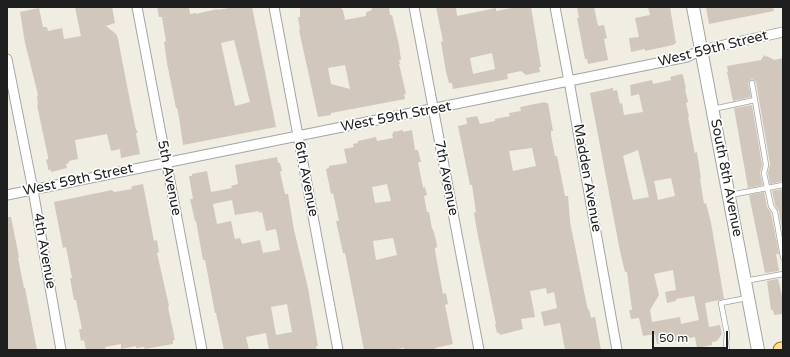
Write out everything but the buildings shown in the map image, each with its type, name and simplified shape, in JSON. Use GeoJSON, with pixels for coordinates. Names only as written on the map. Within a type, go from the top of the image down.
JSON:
{"type":"FeatureCollection","features":[{"type":"Feature","properties":{"kind":"street","name":"5th Avenue"},"geometry":{"type":"LineString","coordinates":[[137,7],[202,350]]}},
{"type":"Feature","properties":{"kind":"street","name":"6th Avenue"},"geometry":{"type":"LineString","coordinates":[[274,7],[338,350]]}},
{"type":"Feature","properties":{"kind":"street","name":"7th Avenue"},"geometry":{"type":"LineString","coordinates":[[414,7],[479,350]]}},
{"type":"Feature","properties":{"kind":"street","name":"Madden Avenue"},"geometry":{"type":"LineString","coordinates":[[555,7],[617,350]]}},
{"type":"Feature","properties":{"kind":"street","name":"South 8th Avenue"},"geometry":{"type":"LineString","coordinates":[[693,7],[758,350]]}},
{"type":"Feature","properties":{"kind":"street","name":"West 59th Street"},"geometry":{"type":"LineString","coordinates":[[7,195],[166,162],[433,110],[687,57],[701,50],[783,32]]}},
{"type":"Feature","properties":{"kind":"street","name":"4th Avenue"},"geometry":{"type":"LineString","coordinates":[[7,59],[33,190],[61,350]]}},
{"type":"Feature","properties":{"kind":"lane"},"geometry":{"type":"LineString","coordinates":[[752,83],[766,165],[764,173],[771,206],[775,212],[783,257]]}},
{"type":"Feature","properties":{"kind":"lane"},"geometry":{"type":"LineString","coordinates":[[713,109],[755,100]]}},
{"type":"Feature","properties":{"kind":"lane"},"geometry":{"type":"LineString","coordinates":[[729,195],[783,185]]}},
{"type":"Feature","properties":{"kind":"lane"},"geometry":{"type":"LineString","coordinates":[[745,281],[783,274]]}},
{"type":"Feature","properties":{"kind":"lane"},"geometry":{"type":"LineString","coordinates":[[727,350],[727,334],[721,303],[748,298]]}}]}
